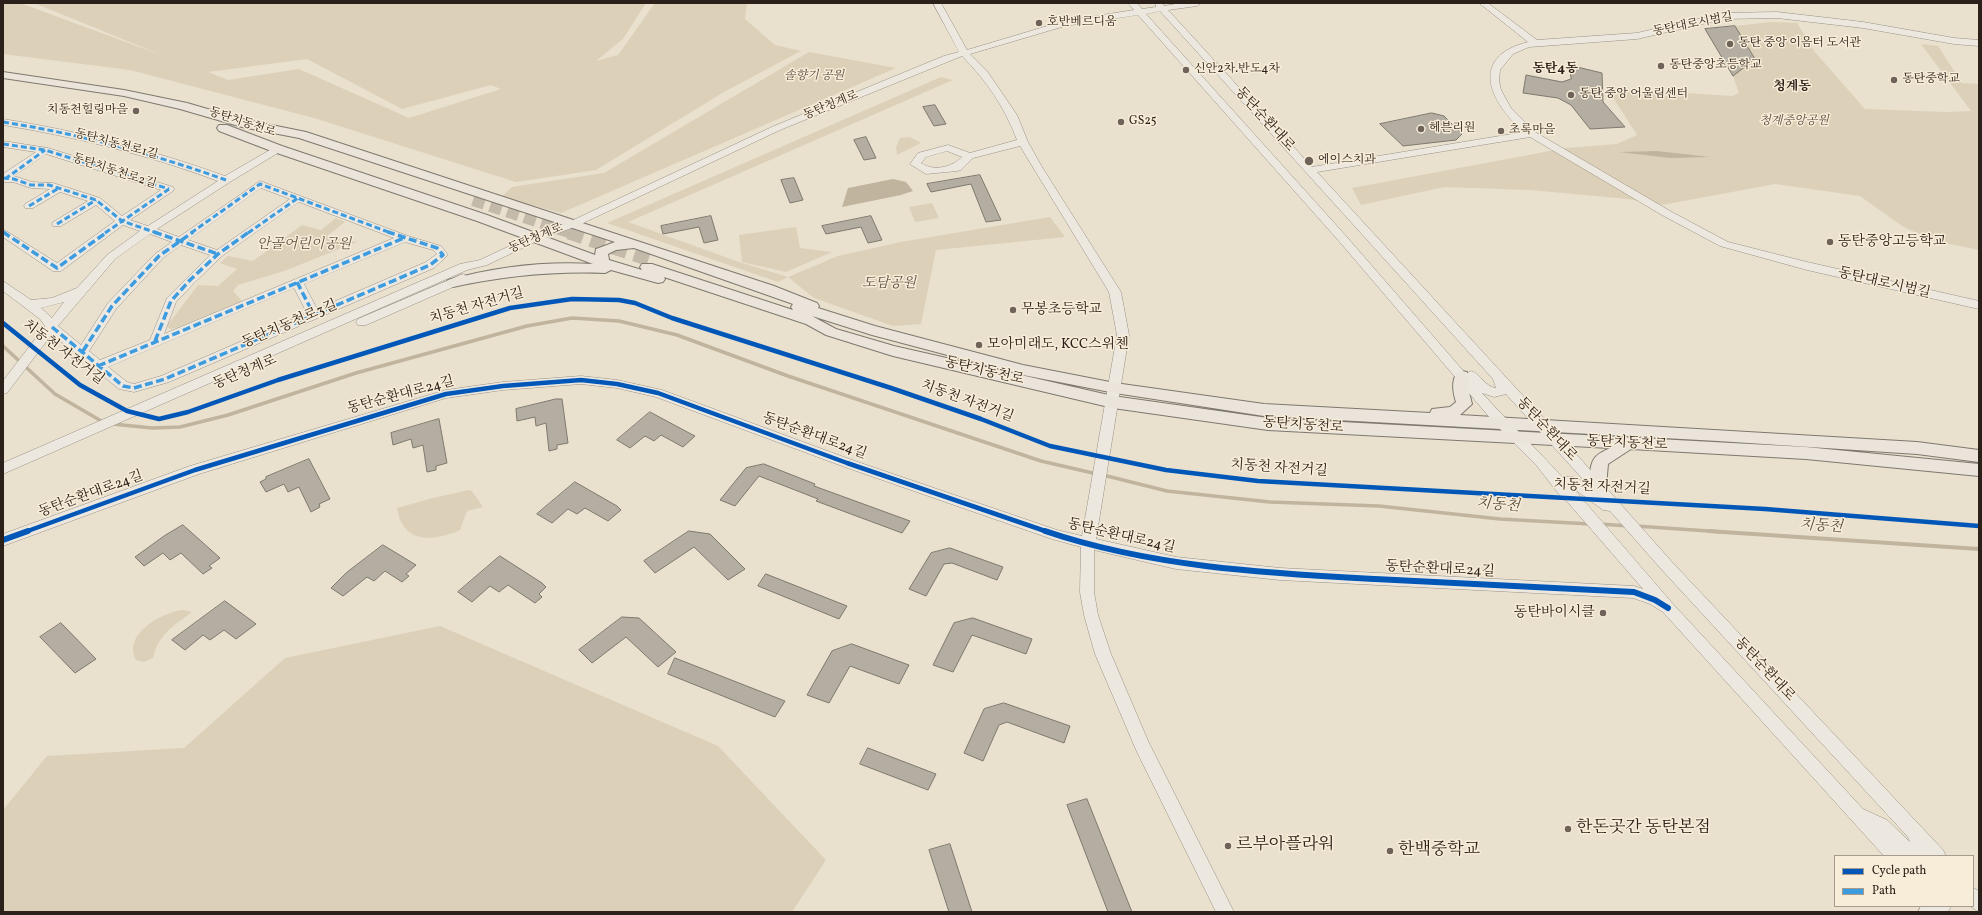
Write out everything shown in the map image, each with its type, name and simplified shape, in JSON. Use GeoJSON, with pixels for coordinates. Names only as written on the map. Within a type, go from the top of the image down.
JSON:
{"type":"FeatureCollection","features":[{"type":"Feature","properties":{"kind":"main road","name":"동탄치동천로"},"geometry":{"type":"LineString","coordinates":[[3,75],[75,84],[147,96],[238,122],[470,202],[278,143],[140,104],[57,90],[3,83]]}},
{"type":"Feature","properties":{"kind":"main road"},"geometry":{"type":"LineString","coordinates":[[238,122],[302,135],[769,289],[827,312],[836,326]]}},
{"type":"Feature","properties":{"kind":"main road"},"geometry":{"type":"LineString","coordinates":[[223,128],[278,149],[482,218],[603,262],[647,267]]}},
{"type":"Feature","properties":{"kind":"main road"},"geometry":{"type":"LineString","coordinates":[[482,218],[505,219],[517,209],[516,205]]}},
{"type":"Feature","properties":{"kind":"main road"},"geometry":{"type":"LineString","coordinates":[[603,262],[601,252],[608,248],[627,245],[645,247]]}},
{"type":"Feature","properties":{"kind":"main road"},"geometry":{"type":"LineString","coordinates":[[452,283],[490,274],[540,268],[647,267]]}},
{"type":"Feature","properties":{"kind":"main road","name":"동탄치동천로"},"geometry":{"type":"LineString","coordinates":[[647,267],[836,326],[893,350],[1114,395],[1268,424],[1806,453],[1979,470]]}},
{"type":"Feature","properties":{"kind":"main road"},"geometry":{"type":"LineString","coordinates":[[1426,419],[1433,413],[1453,412],[1464,404],[1460,388],[1462,376]]}},
{"type":"Feature","properties":{"kind":"main road","name":"동탄치동천로"},"geometry":{"type":"LineString","coordinates":[[1114,395],[1264,410],[1542,425],[1909,448],[1979,456]]}},
{"type":"Feature","properties":{"kind":"main road"},"geometry":{"type":"LineString","coordinates":[[1598,486],[1600,462],[1612,453],[1622,450],[1626,444]]}},
{"type":"Feature","properties":{"kind":"street","name":"동탄순환대로24길"},"geometry":{"type":"LineString","coordinates":[[938,3],[964,52],[984,73],[1012,115],[1036,168],[1115,292],[1123,335],[1110,424],[1088,543],[1086,571],[1087,592],[1091,615],[1102,654],[1143,747],[1224,912]]}},
{"type":"Feature","properties":{"kind":"street","name":"동탄순환대로"},"geometry":{"type":"LineString","coordinates":[[1132,3],[1452,363],[1501,423],[1563,488],[1630,566],[1825,782],[1894,855]]}},
{"type":"Feature","properties":{"kind":"street","name":"동탄청계로"},"geometry":{"type":"LineString","coordinates":[[3,478],[464,266],[483,263],[535,238],[573,224],[777,128],[964,52],[1064,24],[1140,12],[1160,6],[1197,3]]}},
{"type":"Feature","properties":{"kind":"street"},"geometry":{"type":"LineString","coordinates":[[1483,3],[1535,43]]}},
{"type":"Feature","properties":{"kind":"street","name":"동탄순환대로"},"geometry":{"type":"LineString","coordinates":[[1160,6],[1598,486],[1667,566],[1936,855]]}},
{"type":"Feature","properties":{"kind":"street","name":"동탄대로시범길"},"geometry":{"type":"LineString","coordinates":[[1978,307],[1807,266],[1724,244],[1666,213],[1532,134],[1518,123],[1504,106],[1494,88],[1494,76],[1497,65],[1510,52],[1535,43],[1637,36],[1724,16],[1777,15],[1863,25],[1920,37],[1979,43]]}},
{"type":"Feature","properties":{"kind":"street"},"geometry":{"type":"LineString","coordinates":[[1167,43],[1167,37],[1172,35],[1179,35],[1191,40]]}},
{"type":"Feature","properties":{"kind":"street","name":"동탄치동천로1길"},"geometry":{"type":"LineString","coordinates":[[3,122],[50,128],[135,149],[226,180]]}},
{"type":"Feature","properties":{"kind":"street"},"geometry":{"type":"LineString","coordinates":[[1310,170],[1532,134]]}},
{"type":"Feature","properties":{"kind":"street"},"geometry":{"type":"LineString","coordinates":[[969,156],[1023,142]]}},
{"type":"Feature","properties":{"kind":"street","name":"동탄치동천로2길"},"geometry":{"type":"LineString","coordinates":[[3,144],[45,150],[169,189],[57,268],[3,232]]}},
{"type":"Feature","properties":{"kind":"street"},"geometry":{"type":"LineString","coordinates":[[3,390],[86,285],[111,258],[149,230],[226,180],[278,149]]}},
{"type":"Feature","properties":{"kind":"street"},"geometry":{"type":"LineString","coordinates":[[4,179],[45,150]]}},
{"type":"Feature","properties":{"kind":"street"},"geometry":{"type":"LineString","coordinates":[[4,179],[14,179],[31,185],[49,185],[96,200],[122,221],[218,254]]}},
{"type":"Feature","properties":{"kind":"street","name":"동탄치동천로3길"},"geometry":{"type":"LineString","coordinates":[[49,331],[83,351],[98,366],[123,386],[134,388],[165,378],[314,315],[430,265],[443,255],[437,248],[404,238],[260,184],[179,240],[159,256],[128,287],[112,306],[83,351]]}},
{"type":"Feature","properties":{"kind":"street"},"geometry":{"type":"LineString","coordinates":[[29,206],[59,188]]}},
{"type":"Feature","properties":{"kind":"street"},"geometry":{"type":"LineString","coordinates":[[155,342],[171,301],[190,280],[218,254],[298,198]]}},
{"type":"Feature","properties":{"kind":"street"},"geometry":{"type":"LineString","coordinates":[[57,224],[96,200]]}},
{"type":"Feature","properties":{"kind":"street"},"geometry":{"type":"LineString","coordinates":[[98,366],[404,238]]}},
{"type":"Feature","properties":{"kind":"street","name":"동탄청계로"},"geometry":{"type":"LineString","coordinates":[[3,469],[452,283],[471,274],[483,263]]}},
{"type":"Feature","properties":{"kind":"street"},"geometry":{"type":"LineString","coordinates":[[297,282],[314,315]]}},
{"type":"Feature","properties":{"kind":"street"},"geometry":{"type":"LineString","coordinates":[[3,285],[44,316],[49,331]]}},
{"type":"Feature","properties":{"kind":"street"},"geometry":{"type":"LineString","coordinates":[[28,304],[42,304],[59,300],[86,285]]}},
{"type":"Feature","properties":{"kind":"street"},"geometry":{"type":"LineString","coordinates":[[1452,363],[1465,369],[1482,387],[1493,393],[1499,393],[1503,390],[1499,379]]}},
{"type":"Feature","properties":{"kind":"street","name":"동탄순환대로24길"},"geometry":{"type":"LineString","coordinates":[[6,536],[195,470],[446,394],[502,386],[581,380],[617,384],[658,393],[847,463],[1057,535],[1141,556],[1222,569],[1280,574],[1634,592],[1655,600],[1668,608]]}},
{"type":"Feature","properties":{"kind":"street"},"geometry":{"type":"LineString","coordinates":[[1563,488],[1569,481],[1575,483],[1624,517]]}},
{"type":"Feature","properties":{"kind":"street"},"geometry":{"type":"LineString","coordinates":[[1630,566],[1634,592]]}},
{"type":"Feature","properties":{"kind":"street"},"geometry":{"type":"LineString","coordinates":[[1852,810],[1882,827],[1906,850],[1913,854],[1919,854],[1922,850],[1920,842],[1901,818]]}},
{"type":"Feature","properties":{"kind":"green space"},"geometry":{"type":"Polygon","coordinates":[[[3,3],[20,3],[164,56],[34,3],[646,3],[623,39],[596,61],[618,55],[655,3],[747,3],[745,19],[775,45],[801,51],[724,92],[596,170],[516,182],[314,118],[130,70],[3,54],[3,3]],[[307,59],[208,72],[228,80],[299,69],[409,118],[501,89],[491,85],[402,109],[307,59]]]}},
{"type":"Feature","properties":{"kind":"green space","name":"청계중앙공원"},"geometry":{"type":"Polygon","coordinates":[[[1771,22],[1797,23],[1815,52],[1865,109],[1946,112],[1971,111],[1921,44],[1938,46],[1962,83],[1979,84],[1979,250],[1931,240],[1902,226],[1860,196],[1775,184],[1662,205],[1628,199],[1530,190],[1444,187],[1361,205],[1352,188],[1566,148],[1617,144],[1637,135],[1607,88],[1732,96],[1739,93],[1733,76],[1755,59],[1735,26],[1771,22]]]}},
{"type":"Feature","properties":{"kind":"green space","name":"솔향기 공원"},"geometry":{"type":"Polygon","coordinates":[[[809,52],[896,68],[561,213],[501,197],[512,187],[604,173],[809,52]]]}},
{"type":"Feature","properties":{"kind":"green space"},"geometry":{"type":"Polygon","coordinates":[[[941,77],[953,80],[628,222],[739,262],[788,277],[778,282],[607,223],[941,77]]]}},
{"type":"Feature","properties":{"kind":"green space"},"geometry":{"type":"Polygon","coordinates":[[[910,137],[921,143],[897,155],[896,147],[900,138],[910,137]]]}},
{"type":"Feature","properties":{"kind":"green space"},"geometry":{"type":"Polygon","coordinates":[[[932,203],[939,218],[915,222],[909,207],[932,203]]]}},
{"type":"Feature","properties":{"kind":"green space","name":"도담공원"},"geometry":{"type":"Polygon","coordinates":[[[1050,217],[1065,237],[936,250],[921,324],[893,326],[814,298],[788,277],[838,256],[901,242],[1050,217]]]}},
{"type":"Feature","properties":{"kind":"green space","name":"안골어린이공원"},"geometry":{"type":"Polygon","coordinates":[[[336,218],[345,222],[327,236],[357,242],[284,271],[238,285],[233,291],[242,301],[177,328],[170,329],[167,326],[198,285],[218,286],[237,269],[220,263],[228,256],[253,261],[302,225],[321,230],[336,218]]]}},
{"type":"Feature","properties":{"kind":"green space"},"geometry":{"type":"Polygon","coordinates":[[[796,227],[800,248],[832,252],[786,272],[742,262],[739,235],[796,227]]]}},
{"type":"Feature","properties":{"kind":"green space"},"geometry":{"type":"Polygon","coordinates":[[[469,490],[472,491],[483,507],[467,511],[460,530],[439,537],[420,537],[412,534],[405,528],[400,520],[397,508],[469,490]]]}},
{"type":"Feature","properties":{"kind":"green space"},"geometry":{"type":"Polygon","coordinates":[[[183,610],[192,612],[168,631],[159,643],[153,658],[144,662],[136,660],[133,650],[139,633],[147,626],[165,615],[183,610]]]}},
{"type":"Feature","properties":{"kind":"green space"},"geometry":{"type":"Polygon","coordinates":[[[440,626],[718,746],[826,860],[792,912],[3,912],[3,810],[47,756],[184,748],[285,658],[440,626]]]}},
{"type":"Feature","properties":{"kind":"shaded area"},"geometry":{"type":"Polygon","coordinates":[[[1657,151],[1710,157],[1670,158],[1619,152],[1657,151]]]}},
{"type":"Feature","properties":{"kind":"shaded area"},"geometry":{"type":"Polygon","coordinates":[[[893,179],[906,182],[913,191],[901,195],[842,207],[848,188],[893,179]]]}},
{"type":"Feature","properties":{"kind":"building","name":"동탄 중앙 이음터 도서관"},"geometry":{"type":"Polygon","coordinates":[[[1735,26],[1755,59],[1733,76],[1705,29],[1735,26]]]}},
{"type":"Feature","properties":{"kind":"building","name":"동탄 중앙 어울림센터"},"geometry":{"type":"Polygon","coordinates":[[[1569,65],[1602,73],[1603,102],[1625,127],[1590,129],[1571,105],[1558,98],[1523,93],[1526,75],[1562,82],[1571,79],[1569,65]]]}},
{"type":"Feature","properties":{"kind":"building"},"geometry":{"type":"Polygon","coordinates":[[[935,105],[946,124],[934,126],[923,107],[935,105]]]}},
{"type":"Feature","properties":{"kind":"building","name":"헤븐리원"},"geometry":{"type":"Polygon","coordinates":[[[1432,113],[1444,116],[1462,134],[1456,140],[1403,146],[1380,124],[1432,113]]]}},
{"type":"Feature","properties":{"kind":"building"},"geometry":{"type":"Polygon","coordinates":[[[866,137],[876,158],[864,160],[854,140],[866,137]]]}},
{"type":"Feature","properties":{"kind":"building"},"geometry":{"type":"Polygon","coordinates":[[[980,175],[1001,220],[986,222],[971,184],[931,192],[927,184],[980,175]]]}},
{"type":"Feature","properties":{"kind":"building"},"geometry":{"type":"Polygon","coordinates":[[[794,178],[803,200],[790,203],[781,180],[794,178]]]}},
{"type":"Feature","properties":{"kind":"building"},"geometry":{"type":"Polygon","coordinates":[[[711,216],[718,240],[704,243],[699,227],[663,234],[661,226],[711,216]]]}},
{"type":"Feature","properties":{"kind":"building"},"geometry":{"type":"Polygon","coordinates":[[[871,216],[882,240],[868,243],[861,227],[826,234],[822,226],[871,216]]]}},
{"type":"Feature","properties":{"kind":"building"},"geometry":{"type":"Polygon","coordinates":[[[556,399],[562,399],[568,443],[557,445],[557,449],[549,451],[546,423],[536,426],[535,417],[517,421],[516,409],[556,399]]]}},
{"type":"Feature","properties":{"kind":"building"},"geometry":{"type":"Polygon","coordinates":[[[650,412],[695,436],[683,447],[661,435],[654,441],[645,436],[630,448],[617,440],[650,412]]]}},
{"type":"Feature","properties":{"kind":"building"},"geometry":{"type":"Polygon","coordinates":[[[439,419],[447,463],[436,466],[436,470],[427,472],[423,445],[413,448],[411,439],[393,445],[391,433],[439,419]]]}},
{"type":"Feature","properties":{"kind":"building"},"geometry":{"type":"Polygon","coordinates":[[[309,459],[330,499],[319,504],[320,507],[311,512],[299,487],[288,492],[284,484],[266,492],[260,482],[266,479],[266,477],[309,459]]]}},
{"type":"Feature","properties":{"kind":"building"},"geometry":{"type":"Polygon","coordinates":[[[764,464],[815,484],[814,486],[910,521],[902,533],[816,501],[818,499],[759,476],[735,506],[720,500],[746,468],[764,464]]]}},
{"type":"Feature","properties":{"kind":"building"},"geometry":{"type":"Polygon","coordinates":[[[575,482],[617,506],[621,510],[608,521],[585,508],[577,514],[568,509],[552,523],[537,514],[575,482]]]}},
{"type":"Feature","properties":{"kind":"building"},"geometry":{"type":"Polygon","coordinates":[[[183,525],[220,558],[209,566],[212,568],[203,574],[181,553],[170,560],[163,553],[144,566],[135,557],[164,536],[183,525]]]}},
{"type":"Feature","properties":{"kind":"building"},"geometry":{"type":"Polygon","coordinates":[[[689,531],[710,534],[745,569],[728,580],[694,547],[655,573],[644,561],[689,531]]]}},
{"type":"Feature","properties":{"kind":"building"},"geometry":{"type":"Polygon","coordinates":[[[383,545],[416,565],[406,574],[409,576],[402,582],[385,571],[374,581],[367,577],[343,596],[331,588],[346,573],[383,545]]]}},
{"type":"Feature","properties":{"kind":"building"},"geometry":{"type":"Polygon","coordinates":[[[950,548],[1003,567],[997,580],[952,563],[944,564],[926,596],[909,589],[931,553],[950,548]]]}},
{"type":"Feature","properties":{"kind":"building"},"geometry":{"type":"Polygon","coordinates":[[[500,556],[542,583],[546,587],[539,594],[542,597],[535,603],[508,585],[499,592],[490,586],[472,602],[458,592],[500,556]]]}},
{"type":"Feature","properties":{"kind":"building"},"geometry":{"type":"Polygon","coordinates":[[[766,574],[847,606],[839,619],[758,586],[766,574]]]}},
{"type":"Feature","properties":{"kind":"building"},"geometry":{"type":"Polygon","coordinates":[[[225,601],[256,624],[236,639],[224,630],[210,640],[203,635],[185,650],[172,640],[225,601]]]}},
{"type":"Feature","properties":{"kind":"building"},"geometry":{"type":"Polygon","coordinates":[[[622,617],[639,618],[676,652],[658,667],[626,637],[592,663],[579,650],[622,617]]]}},
{"type":"Feature","properties":{"kind":"building"},"geometry":{"type":"Polygon","coordinates":[[[973,618],[1032,639],[1026,654],[972,635],[953,672],[933,665],[954,623],[973,618]]]}},
{"type":"Feature","properties":{"kind":"building"},"geometry":{"type":"Polygon","coordinates":[[[61,623],[96,659],[75,673],[40,637],[61,623]]]}},
{"type":"Feature","properties":{"kind":"building"},"geometry":{"type":"Polygon","coordinates":[[[852,644],[909,665],[899,684],[850,666],[829,703],[807,695],[832,651],[852,644]]]}},
{"type":"Feature","properties":{"kind":"building"},"geometry":{"type":"Polygon","coordinates":[[[675,658],[785,701],[775,717],[668,674],[675,658]]]}},
{"type":"Feature","properties":{"kind":"building"},"geometry":{"type":"Polygon","coordinates":[[[1004,703],[1070,726],[1064,743],[1007,722],[999,725],[983,761],[964,753],[984,709],[1004,703]]]}},
{"type":"Feature","properties":{"kind":"building"},"geometry":{"type":"Polygon","coordinates":[[[868,748],[936,774],[928,790],[860,764],[868,748]]]}},
{"type":"Feature","properties":{"kind":"building"},"geometry":{"type":"Polygon","coordinates":[[[1087,799],[1132,912],[1108,912],[1067,805],[1087,799]]]}},
{"type":"Feature","properties":{"kind":"building"},"geometry":{"type":"Polygon","coordinates":[[[950,844],[972,912],[949,912],[929,850],[950,844]]]}},
{"type":"Feature","properties":{"kind":"waterway","name":"치동천"},"geometry":{"type":"LineString","coordinates":[[113,424],[152,428],[180,427],[228,415],[356,373],[527,326],[572,318],[619,321],[677,335],[788,376],[1041,461],[1097,474]]}},
{"type":"Feature","properties":{"kind":"waterway","name":"치동천"},"geometry":{"type":"LineString","coordinates":[[3,346],[55,394],[103,422]]}},
{"type":"Feature","properties":{"kind":"waterway","name":"치동천"},"geometry":{"type":"LineString","coordinates":[[1103,475],[1167,491],[1270,502],[1379,506],[1500,519],[1590,524]]}},
{"type":"Feature","properties":{"kind":"waterway","name":"치동천"},"geometry":{"type":"LineString","coordinates":[[1600,524],[1628,526]]}},
{"type":"Feature","properties":{"kind":"waterway","name":"치동천"},"geometry":{"type":"LineString","coordinates":[[1636,526],[1722,532]]}},
{"type":"Feature","properties":{"kind":"waterway","name":"치동천"},"geometry":{"type":"LineString","coordinates":[[1708,531],[1722,532]]}},
{"type":"Feature","properties":{"kind":"waterway","name":"치동천"},"geometry":{"type":"LineString","coordinates":[[1722,532],[1979,549]]}},
{"type":"Feature","properties":{"kind":"tunnel"},"geometry":{"type":"LineString","coordinates":[[473,200],[656,261]]}},
{"type":"Feature","properties":{"kind":"marked path"},"geometry":{"type":"LineString","coordinates":[[3,122],[60,132],[116,145],[171,161],[226,180]]}},
{"type":"Feature","properties":{"kind":"marked path"},"geometry":{"type":"LineString","coordinates":[[3,144],[45,150],[169,189]]}},
{"type":"Feature","properties":{"kind":"marked path"},"geometry":{"type":"LineString","coordinates":[[5,179],[45,150]]}},
{"type":"Feature","properties":{"kind":"marked path"},"geometry":{"type":"LineString","coordinates":[[3,178],[14,179],[31,185],[49,185],[96,200],[122,221],[218,254]]}},
{"type":"Feature","properties":{"kind":"marked path"},"geometry":{"type":"LineString","coordinates":[[52,327],[123,386],[134,388],[165,379],[430,265],[443,255],[437,248],[404,238],[260,184],[159,256],[112,306],[83,351]]}},
{"type":"Feature","properties":{"kind":"marked path"},"geometry":{"type":"LineString","coordinates":[[29,206],[59,188]]}},
{"type":"Feature","properties":{"kind":"marked path"},"geometry":{"type":"LineString","coordinates":[[3,232],[57,268],[169,189]]}},
{"type":"Feature","properties":{"kind":"marked path"},"geometry":{"type":"LineString","coordinates":[[155,341],[171,301],[190,280],[218,254],[298,198]]}},
{"type":"Feature","properties":{"kind":"marked path"},"geometry":{"type":"LineString","coordinates":[[57,224],[96,200]]}},
{"type":"Feature","properties":{"kind":"marked path"},"geometry":{"type":"LineString","coordinates":[[98,366],[404,238]]}},
{"type":"Feature","properties":{"kind":"marked path"},"geometry":{"type":"LineString","coordinates":[[297,282],[314,315]]}},
{"type":"Feature","properties":{"kind":"cycle path","name":"치동천 자전거길"},"geometry":{"type":"LineString","coordinates":[[3,323],[80,385],[127,411],[159,419],[188,412],[278,380],[510,308],[557,300],[604,298],[635,303],[672,318],[891,388],[981,419],[1050,446],[1166,470],[1258,481],[1765,509],[1979,526]]}},
{"type":"Feature","properties":{"kind":"cycle path"},"geometry":{"type":"LineString","coordinates":[[3,540],[195,470],[389,410],[446,394],[503,386],[581,380],[617,384],[658,393],[847,463],[1057,535],[1141,556],[1176,563],[1280,574],[1634,592],[1655,600],[1668,608]]}},
{"type":"Feature","properties":{"kind":"place","name":"호반베르디움"},"geometry":{"type":"Point","coordinates":[1039,23]}},
{"type":"Feature","properties":{"kind":"place","name":"동탄 중앙 이음터 도서관"},"geometry":{"type":"Point","coordinates":[1730,44]}},
{"type":"Feature","properties":{"kind":"place","name":"동탄중앙초등학교"},"geometry":{"type":"Point","coordinates":[1661,66]}},
{"type":"Feature","properties":{"kind":"place","name":"신안2차.반도4차"},"geometry":{"type":"Point","coordinates":[1186,70]}},
{"type":"Feature","properties":{"kind":"place","name":"동탄중학교"},"geometry":{"type":"Point","coordinates":[1894,80]}},
{"type":"Feature","properties":{"kind":"place","name":"동탄 중앙 어울림센터"},"geometry":{"type":"Point","coordinates":[1571,95]}},
{"type":"Feature","properties":{"kind":"place","name":"치동천힐링마을"},"geometry":{"type":"Point","coordinates":[136,111]}},
{"type":"Feature","properties":{"kind":"place","name":"GS25"},"geometry":{"type":"Point","coordinates":[1121,122]}},
{"type":"Feature","properties":{"kind":"place","name":"헤븐리원"},"geometry":{"type":"Point","coordinates":[1421,129]}},
{"type":"Feature","properties":{"kind":"place","name":"초록마을"},"geometry":{"type":"Point","coordinates":[1501,131]}},
{"type":"Feature","properties":{"kind":"place","name":"에이스치과"},"geometry":{"type":"Point","coordinates":[1309,161]}},
{"type":"Feature","properties":{"kind":"place","name":"동탄중앙고등학교"},"geometry":{"type":"Point","coordinates":[1830,242]}},
{"type":"Feature","properties":{"kind":"place","name":"무봉초등학교"},"geometry":{"type":"Point","coordinates":[1013,310]}},
{"type":"Feature","properties":{"kind":"place","name":"모아미래도, KCC스위첸"},"geometry":{"type":"Point","coordinates":[979,345]}},
{"type":"Feature","properties":{"kind":"place","name":"동탄바이시클"},"geometry":{"type":"Point","coordinates":[1603,613]}},
{"type":"Feature","properties":{"kind":"place","name":"한돈곳간 동탄본점"},"geometry":{"type":"Point","coordinates":[1568,829]}},
{"type":"Feature","properties":{"kind":"place","name":"르부아플라워"},"geometry":{"type":"Point","coordinates":[1228,846]}},
{"type":"Feature","properties":{"kind":"place","name":"한백중학교"},"geometry":{"type":"Point","coordinates":[1390,851]}},
{"type":"Feature","properties":{"kind":"district","name":"동탄4동"},"geometry":{"type":"Point","coordinates":[1555,70]}},
{"type":"Feature","properties":{"kind":"district","name":"청계동"},"geometry":{"type":"Point","coordinates":[1792,88]}}]}
